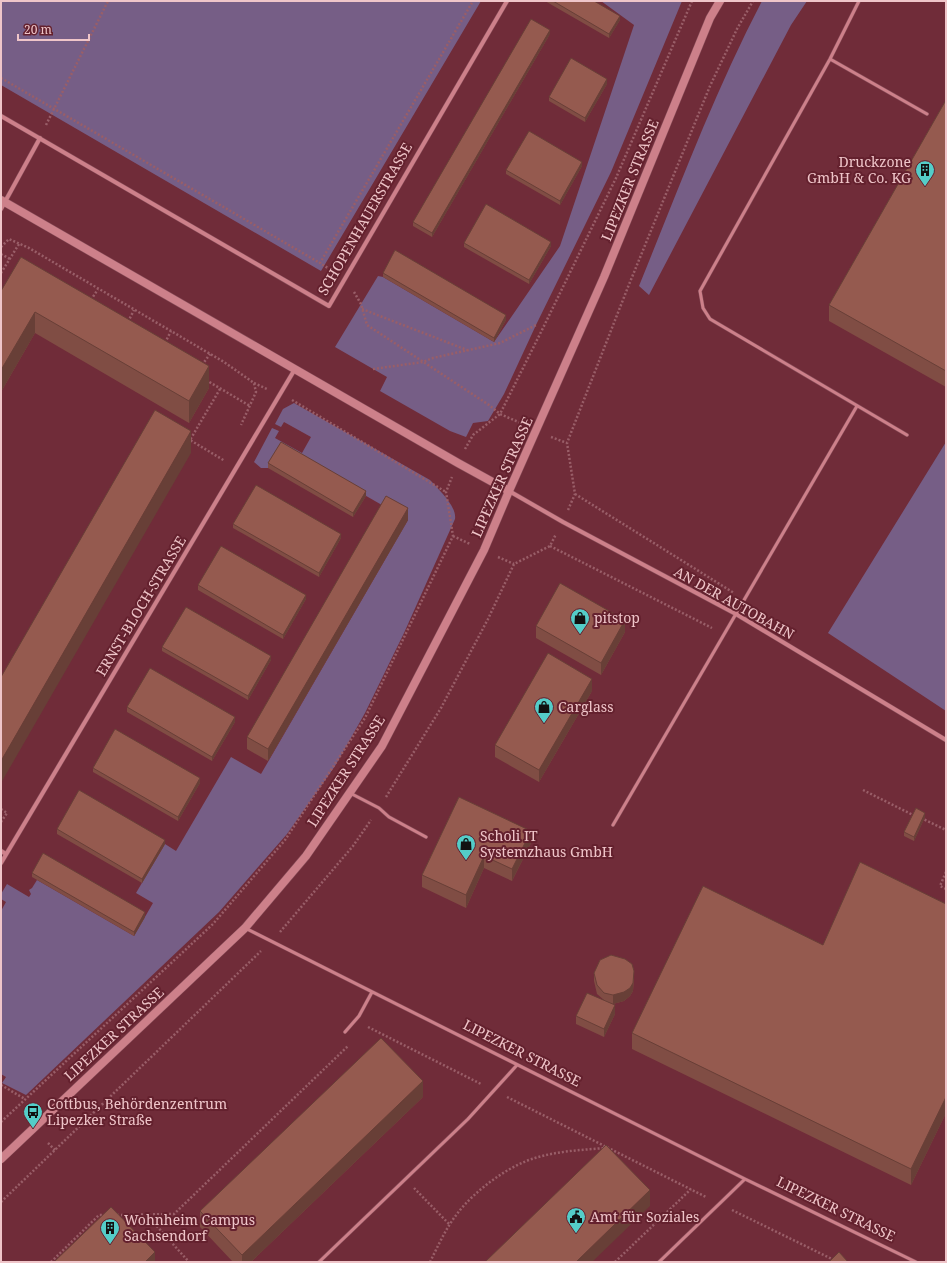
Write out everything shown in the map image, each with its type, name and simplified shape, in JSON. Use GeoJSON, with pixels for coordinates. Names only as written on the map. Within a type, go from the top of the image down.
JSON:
{"type":"FeatureCollection","features":[{"type":"Feature","properties":{"kind":"main road","name":"LIPEZKER STRASSE"},"geometry":{"type":"LineString","coordinates":[[1,1159],[245,928],[306,856],[382,746],[484,550],[604,278],[710,18],[720,1]]}},
{"type":"Feature","properties":{"kind":"main road"},"geometry":{"type":"LineString","coordinates":[[2,204],[509,491]]}},
{"type":"Feature","properties":{"kind":"street","name":"SCHOPENHAUERSTRASSE"},"geometry":{"type":"LineString","coordinates":[[1,116],[329,306],[507,1]]}},
{"type":"Feature","properties":{"kind":"street"},"geometry":{"type":"LineString","coordinates":[[2,204],[40,138]]}},
{"type":"Feature","properties":{"kind":"street","name":"ERNST-BLOCH-STRASSE"},"geometry":{"type":"LineString","coordinates":[[1,863],[295,369]]}},
{"type":"Feature","properties":{"kind":"street","name":"AN DER AUTOBAHN"},"geometry":{"type":"LineString","coordinates":[[509,491],[563,522],[736,614],[946,740]]}},
{"type":"Feature","properties":{"kind":"street"},"geometry":{"type":"LineString","coordinates":[[1,851],[6,854]]}},
{"type":"Feature","properties":{"kind":"lane"},"geometry":{"type":"LineString","coordinates":[[859,1],[830,59],[700,291],[703,308],[710,320],[907,435]]}},
{"type":"Feature","properties":{"kind":"lane"},"geometry":{"type":"LineString","coordinates":[[830,59],[927,114]]}},
{"type":"Feature","properties":{"kind":"lane"},"geometry":{"type":"LineString","coordinates":[[612,825],[857,406]]}},
{"type":"Feature","properties":{"kind":"lane"},"geometry":{"type":"LineString","coordinates":[[349,793],[379,808],[389,817],[426,837]]}},
{"type":"Feature","properties":{"kind":"lane","name":"LIPEZKER STRASSE"},"geometry":{"type":"LineString","coordinates":[[245,928],[745,1179],[916,1262]]}},
{"type":"Feature","properties":{"kind":"lane"},"geometry":{"type":"LineString","coordinates":[[345,1032],[359,1016],[372,992]]}},
{"type":"Feature","properties":{"kind":"lane"},"geometry":{"type":"LineString","coordinates":[[319,1262],[468,1119],[517,1065]]}},
{"type":"Feature","properties":{"kind":"lane"},"geometry":{"type":"LineString","coordinates":[[659,1262],[745,1179]]}},
{"type":"Feature","properties":{"kind":"path"},"geometry":{"type":"LineString","coordinates":[[40,138],[108,1]]}},
{"type":"Feature","properties":{"kind":"path"},"geometry":{"type":"LineString","coordinates":[[320,263],[473,1]]}},
{"type":"Feature","properties":{"kind":"path"},"geometry":{"type":"LineString","coordinates":[[1,1122],[213,924],[286,840],[365,718],[453,536],[446,492],[458,463],[473,435],[500,414],[616,178],[692,1]]}},
{"type":"Feature","properties":{"kind":"path"},"geometry":{"type":"LineString","coordinates":[[1,78],[345,278],[361,304],[367,325],[489,405],[500,414]]}},
{"type":"Feature","properties":{"kind":"path"},"geometry":{"type":"LineString","coordinates":[[1,247],[9,239],[29,248],[224,362],[254,383],[299,404],[446,492]]}},
{"type":"Feature","properties":{"kind":"path"},"geometry":{"type":"LineString","coordinates":[[1,273],[19,244]]}},
{"type":"Feature","properties":{"kind":"path"},"geometry":{"type":"LineString","coordinates":[[1,254],[10,259]]}},
{"type":"Feature","properties":{"kind":"path"},"geometry":{"type":"LineString","coordinates":[[89,304],[98,289]]}},
{"type":"Feature","properties":{"kind":"path"},"geometry":{"type":"LineString","coordinates":[[362,309],[468,350]]}},
{"type":"Feature","properties":{"kind":"path"},"geometry":{"type":"LineString","coordinates":[[127,324],[134,310]]}},
{"type":"Feature","properties":{"kind":"path"},"geometry":{"type":"LineString","coordinates":[[373,369],[423,362],[433,358],[500,343],[536,325]]}},
{"type":"Feature","properties":{"kind":"path"},"geometry":{"type":"LineString","coordinates":[[162,347],[171,332]]}},
{"type":"Feature","properties":{"kind":"path"},"geometry":{"type":"LineString","coordinates":[[200,369],[210,354]]}},
{"type":"Feature","properties":{"kind":"path"},"geometry":{"type":"LineString","coordinates":[[202,378],[250,406]]}},
{"type":"Feature","properties":{"kind":"path"},"geometry":{"type":"LineString","coordinates":[[241,425],[256,392],[254,383]]}},
{"type":"Feature","properties":{"kind":"path"},"geometry":{"type":"LineString","coordinates":[[220,389],[190,440],[236,467]]}},
{"type":"Feature","properties":{"kind":"path"},"geometry":{"type":"LineString","coordinates":[[550,546],[724,634]]}},
{"type":"Feature","properties":{"kind":"path"},"geometry":{"type":"LineString","coordinates":[[863,790],[946,830]]}},
{"type":"Feature","properties":{"kind":"path"},"geometry":{"type":"LineString","coordinates":[[1,809],[7,813],[1,822]]}},
{"type":"Feature","properties":{"kind":"path"},"geometry":{"type":"LineString","coordinates":[[946,872],[940,886],[946,889]]}},
{"type":"Feature","properties":{"kind":"path"},"geometry":{"type":"LineString","coordinates":[[1,1085],[25,1099]]}},
{"type":"Feature","properties":{"kind":"path"},"geometry":{"type":"LineString","coordinates":[[48,1143],[55,1150]]}},
{"type":"Feature","properties":{"kind":"path"},"geometry":{"type":"LineString","coordinates":[[430,1262],[457,1214],[500,1174],[535,1158],[569,1150],[611,1148]]}},
{"type":"Feature","properties":{"kind":"path"},"geometry":{"type":"LineString","coordinates":[[406,1179],[450,1225]]}},
{"type":"Feature","properties":{"kind":"path"},"geometry":{"type":"LineString","coordinates":[[614,1262],[691,1189]]}},
{"type":"Feature","properties":{"kind":"path"},"geometry":{"type":"LineString","coordinates":[[146,1214],[189,1262]]}},
{"type":"Feature","properties":{"kind":"shaded area"},"geometry":{"type":"Polygon","coordinates":[[[1,1],[481,1],[321,271],[1,85],[1,1]]]}},
{"type":"Feature","properties":{"kind":"shaded area"},"geometry":{"type":"Polygon","coordinates":[[[601,1],[682,1],[611,172],[504,394],[488,421],[473,423],[466,437],[450,431],[380,391],[387,377],[335,347],[378,276],[383,277],[494,342],[560,246],[634,25],[601,1]]]}},
{"type":"Feature","properties":{"kind":"shaded area"},"geometry":{"type":"Polygon","coordinates":[[[762,1],[807,1],[791,25],[649,295],[639,286],[712,106],[762,1]]]}},
{"type":"Feature","properties":{"kind":"shaded area"},"geometry":{"type":"Polygon","coordinates":[[[294,403],[430,480],[450,503],[455,514],[455,519],[404,633],[365,713],[335,766],[287,834],[219,912],[26,1095],[2,1083],[6,1077],[1,1074],[1,911],[6,902],[1,899],[1,894],[7,884],[29,897],[31,894],[29,890],[37,880],[134,936],[153,903],[136,893],[165,844],[176,851],[231,757],[261,774],[408,520],[281,447],[268,468],[261,468],[254,462],[272,428],[279,431],[275,438],[302,453],[311,437],[284,422],[281,427],[275,424],[283,409],[294,403]]]}},
{"type":"Feature","properties":{"kind":"shaded area"},"geometry":{"type":"Polygon","coordinates":[[[946,442],[946,711],[828,633],[946,442]]]}},
{"type":"Feature","properties":{"kind":"building"},"geometry":{"type":"Polygon","coordinates":[[[553,1],[594,1],[620,16],[609,34],[553,1]]]}},
{"type":"Feature","properties":{"kind":"building"},"geometry":{"type":"Polygon","coordinates":[[[531,19],[550,30],[432,233],[413,222],[531,19]]]}},
{"type":"Feature","properties":{"kind":"building"},"geometry":{"type":"Polygon","coordinates":[[[571,58],[607,79],[585,118],[549,97],[571,58]]]}},
{"type":"Feature","properties":{"kind":"building","name":"Druckzone GmbH & Co. KG"},"geometry":{"type":"Polygon","coordinates":[[[946,100],[946,371],[829,305],[946,100]]]}},
{"type":"Feature","properties":{"kind":"building"},"geometry":{"type":"Polygon","coordinates":[[[529,131],[582,162],[560,201],[506,170],[529,131]]]}},
{"type":"Feature","properties":{"kind":"building"},"geometry":{"type":"Polygon","coordinates":[[[486,204],[551,242],[529,280],[464,243],[486,204]]]}},
{"type":"Feature","properties":{"kind":"building"},"geometry":{"type":"Polygon","coordinates":[[[395,250],[506,315],[494,338],[383,273],[395,250]]]}},
{"type":"Feature","properties":{"kind":"building"},"geometry":{"type":"Polygon","coordinates":[[[21,257],[209,366],[189,401],[35,312],[1,370],[1,291],[21,257]]]}},
{"type":"Feature","properties":{"kind":"building"},"geometry":{"type":"Polygon","coordinates":[[[155,410],[191,431],[1,761],[1,677],[155,410]]]}},
{"type":"Feature","properties":{"kind":"building"},"geometry":{"type":"Polygon","coordinates":[[[281,442],[366,491],[353,513],[268,463],[281,442]]]}},
{"type":"Feature","properties":{"kind":"building"},"geometry":{"type":"Polygon","coordinates":[[[256,485],[341,534],[319,573],[233,524],[256,485]]]}},
{"type":"Feature","properties":{"kind":"building"},"geometry":{"type":"Polygon","coordinates":[[[386,496],[408,508],[268,749],[247,737],[386,496]]]}},
{"type":"Feature","properties":{"kind":"building"},"geometry":{"type":"Polygon","coordinates":[[[221,546],[306,595],[283,635],[198,585],[221,546]]]}},
{"type":"Feature","properties":{"kind":"building","name":"pitstop"},"geometry":{"type":"Polygon","coordinates":[[[560,583],[625,620],[601,663],[536,626],[560,583]]]}},
{"type":"Feature","properties":{"kind":"building"},"geometry":{"type":"Polygon","coordinates":[[[186,607],[271,656],[248,696],[162,647],[186,607]]]}},
{"type":"Feature","properties":{"kind":"building","name":"Carglass"},"geometry":{"type":"Polygon","coordinates":[[[548,653],[592,679],[539,770],[495,745],[548,653]]]}},
{"type":"Feature","properties":{"kind":"building"},"geometry":{"type":"Polygon","coordinates":[[[150,668],[235,717],[212,757],[127,707],[150,668]]]}},
{"type":"Feature","properties":{"kind":"building"},"geometry":{"type":"Polygon","coordinates":[[[115,729],[200,778],[178,817],[93,768],[115,729]]]}},
{"type":"Feature","properties":{"kind":"building"},"geometry":{"type":"Polygon","coordinates":[[[79,790],[165,840],[142,879],[57,829],[79,790]]]}},
{"type":"Feature","properties":{"kind":"building"},"geometry":{"type":"Polygon","coordinates":[[[459,797],[531,831],[512,869],[484,856],[466,895],[422,875],[459,797]]]}},
{"type":"Feature","properties":{"kind":"building"},"geometry":{"type":"Polygon","coordinates":[[[916,808],[925,813],[914,837],[904,832],[916,808]]]}},
{"type":"Feature","properties":{"kind":"building"},"geometry":{"type":"Polygon","coordinates":[[[43,853],[145,912],[134,932],[32,873],[43,853]]]}},
{"type":"Feature","properties":{"kind":"building"},"geometry":{"type":"Polygon","coordinates":[[[860,862],[946,904],[946,1097],[911,1169],[632,1033],[703,886],[823,945],[860,862]]]}},
{"type":"Feature","properties":{"kind":"building"},"geometry":{"type":"Polygon","coordinates":[[[611,955],[625,959],[632,964],[634,971],[633,983],[630,988],[624,992],[613,995],[604,993],[597,985],[594,973],[600,960],[611,955]]]}},
{"type":"Feature","properties":{"kind":"building"},"geometry":{"type":"Polygon","coordinates":[[[587,993],[615,1005],[604,1029],[576,1016],[587,993]]]}},
{"type":"Feature","properties":{"kind":"building"},"geometry":{"type":"Polygon","coordinates":[[[381,1038],[423,1081],[242,1255],[200,1211],[381,1038]]]}},
{"type":"Feature","properties":{"kind":"building","name":"Amt für Soziales"},"geometry":{"type":"Polygon","coordinates":[[[606,1145],[650,1190],[576,1262],[485,1262],[606,1145]]]}},
{"type":"Feature","properties":{"kind":"building"},"geometry":{"type":"Polygon","coordinates":[[[111,1207],[155,1252],[145,1262],[54,1262],[111,1207]]]}},
{"type":"Feature","properties":{"kind":"building"},"geometry":{"type":"Polygon","coordinates":[[[839,1252],[848,1262],[829,1262],[839,1252]]]}},
{"type":"Feature","properties":{"kind":"place","name":"Druckzone GmbH & Co. KG"},"geometry":{"type":"Point","coordinates":[925,187]}},
{"type":"Feature","properties":{"kind":"place","name":"pitstop"},"geometry":{"type":"Point","coordinates":[580,635]}},
{"type":"Feature","properties":{"kind":"place","name":"Carglass"},"geometry":{"type":"Point","coordinates":[544,724]}},
{"type":"Feature","properties":{"kind":"place","name":"Scholi IT Systemzhaus GmbH"},"geometry":{"type":"Point","coordinates":[466,861]}},
{"type":"Feature","properties":{"kind":"place","name":"Cottbus, Behördenzentrum Lipezker Straße"},"geometry":{"type":"Point","coordinates":[33,1129]}},
{"type":"Feature","properties":{"kind":"place","name":"Amt für Soziales"},"geometry":{"type":"Point","coordinates":[576,1234]}},
{"type":"Feature","properties":{"kind":"place","name":"Wohnheim Campus Sachsendorf"},"geometry":{"type":"Point","coordinates":[110,1245]}}]}
